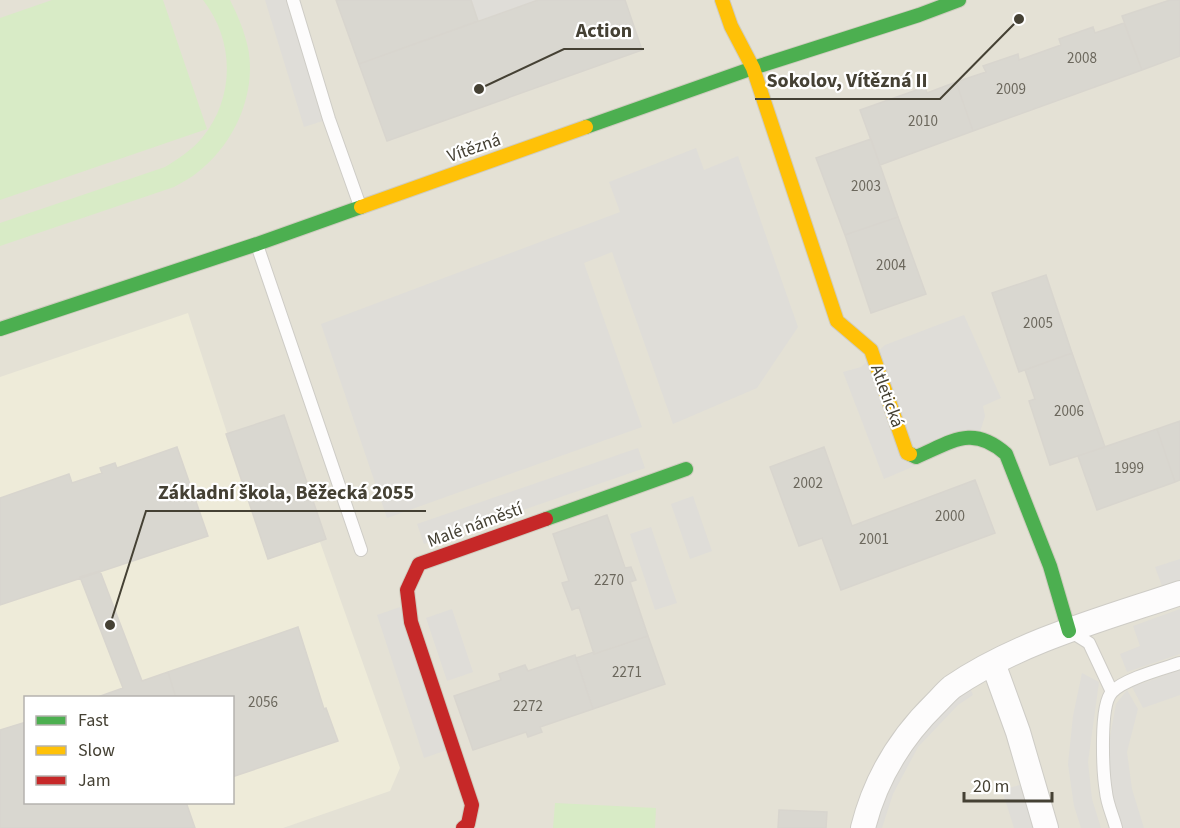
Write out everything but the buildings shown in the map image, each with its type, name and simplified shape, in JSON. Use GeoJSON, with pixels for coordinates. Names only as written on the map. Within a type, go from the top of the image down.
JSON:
{"type":"FeatureCollection","features":[{"type":"Feature","properties":{"kind":"street"},"geometry":{"type":"LineString","coordinates":[[722,0],[731,26],[753,68]]}},
{"type":"Feature","properties":{"kind":"street","name":"Vítězná"},"geometry":{"type":"LineString","coordinates":[[0,329],[256,244],[753,68],[959,0]]}},
{"type":"Feature","properties":{"kind":"street","name":"Atletická"},"geometry":{"type":"LineString","coordinates":[[753,68],[837,321],[871,350],[907,453],[916,458],[966,436],[986,437],[996,443],[1006,454],[1050,566],[1069,631]]}},
{"type":"Feature","properties":{"kind":"street","name":"Malé náměstí"},"geometry":{"type":"LineString","coordinates":[[463,828],[468,824],[472,805],[411,622],[407,590],[419,564],[686,469]]}},
{"type":"Feature","properties":{"kind":"street"},"geometry":{"type":"LineString","coordinates":[[863,828],[877,787],[892,758],[915,723],[950,689],[993,663],[1069,631],[1180,593]]}},
{"type":"Feature","properties":{"kind":"street"},"geometry":{"type":"LineString","coordinates":[[993,663],[1018,732],[1046,828]]}},
{"type":"Feature","properties":{"kind":"lane"},"geometry":{"type":"LineString","coordinates":[[293,0],[360,207]]}},
{"type":"Feature","properties":{"kind":"lane"},"geometry":{"type":"LineString","coordinates":[[256,244],[362,550]]}},
{"type":"Feature","properties":{"kind":"lane"},"geometry":{"type":"LineString","coordinates":[[1069,631],[1089,643],[1112,692]]}},
{"type":"Feature","properties":{"kind":"lane"},"geometry":{"type":"LineString","coordinates":[[1116,828],[1106,795],[1102,749],[1107,701],[1112,692],[1132,680],[1180,663]]}},
{"type":"Feature","properties":{"kind":"shaded area"},"geometry":{"type":"Polygon","coordinates":[[[0,0],[1180,0],[1180,828],[0,828],[0,0]]]}},
{"type":"Feature","properties":{"kind":"shaded area"},"geometry":{"type":"Polygon","coordinates":[[[265,0],[293,0],[329,119],[304,127],[265,0]]]}},
{"type":"Feature","properties":{"kind":"shaded area"},"geometry":{"type":"Polygon","coordinates":[[[471,0],[538,0],[478,21],[471,0]]]}},
{"type":"Feature","properties":{"kind":"shaded area"},"geometry":{"type":"Polygon","coordinates":[[[696,148],[704,170],[738,156],[798,327],[757,388],[673,424],[612,252],[584,263],[642,427],[387,518],[321,324],[620,212],[609,182],[696,148]]]}},
{"type":"Feature","properties":{"kind":"shaded area"},"geometry":{"type":"Polygon","coordinates":[[[188,313],[268,559],[320,542],[400,768],[390,791],[283,828],[0,828],[0,377],[188,313]]]}},
{"type":"Feature","properties":{"kind":"shaded area"},"geometry":{"type":"Polygon","coordinates":[[[964,315],[1001,398],[983,406],[985,416],[978,439],[884,479],[843,372],[861,367],[885,345],[964,315]]]}},
{"type":"Feature","properties":{"kind":"shaded area"},"geometry":{"type":"Polygon","coordinates":[[[638,448],[645,468],[424,544],[417,524],[638,448]]]}},
{"type":"Feature","properties":{"kind":"shaded area"},"geometry":{"type":"Polygon","coordinates":[[[693,496],[712,551],[690,559],[671,504],[693,496]]]}},
{"type":"Feature","properties":{"kind":"shaded area"},"geometry":{"type":"Polygon","coordinates":[[[651,527],[677,603],[655,610],[630,534],[651,527]]]}},
{"type":"Feature","properties":{"kind":"shaded area"},"geometry":{"type":"Polygon","coordinates":[[[1180,559],[1180,580],[1162,586],[1155,567],[1180,559]]]}},
{"type":"Feature","properties":{"kind":"shaded area"},"geometry":{"type":"Polygon","coordinates":[[[400,607],[447,750],[424,758],[377,615],[400,607]]]}},
{"type":"Feature","properties":{"kind":"shaded area"},"geometry":{"type":"Polygon","coordinates":[[[452,609],[473,672],[447,681],[426,618],[452,609]]]}},
{"type":"Feature","properties":{"kind":"shaded area"},"geometry":{"type":"Polygon","coordinates":[[[1180,609],[1180,654],[1127,672],[1120,654],[1140,646],[1133,626],[1180,609]]]}},
{"type":"Feature","properties":{"kind":"shaded area"},"geometry":{"type":"Polygon","coordinates":[[[1180,670],[1180,695],[1143,708],[1132,687],[1180,670]]]}},
{"type":"Feature","properties":{"kind":"shaded area"},"geometry":{"type":"Polygon","coordinates":[[[1082,673],[1099,682],[1088,762],[1092,799],[1101,828],[1081,828],[1074,806],[1068,764],[1073,716],[1082,673]]]}},
{"type":"Feature","properties":{"kind":"shaded area"},"geometry":{"type":"Polygon","coordinates":[[[968,683],[973,695],[958,705],[918,747],[893,794],[882,828],[867,828],[896,759],[968,683]]]}},
{"type":"Feature","properties":{"kind":"shaded area"},"geometry":{"type":"Polygon","coordinates":[[[1127,690],[1138,709],[1127,752],[1132,789],[1144,828],[1120,828],[1111,794],[1107,753],[1116,704],[1127,690]]]}},
{"type":"Feature","properties":{"kind":"shaded area"},"geometry":{"type":"Polygon","coordinates":[[[1023,784],[1036,828],[1014,828],[1002,790],[1023,784]]]}},
{"type":"Feature","properties":{"kind":"green space"},"geometry":{"type":"Polygon","coordinates":[[[52,0],[163,0],[207,129],[0,200],[0,18],[52,0]]]}},
{"type":"Feature","properties":{"kind":"green space"},"geometry":{"type":"Polygon","coordinates":[[[203,0],[230,0],[245,35],[250,65],[246,100],[240,117],[232,133],[211,161],[174,187],[0,246],[0,223],[165,167],[202,138],[221,105],[227,69],[221,33],[203,0]]]}},
{"type":"Feature","properties":{"kind":"green space"},"geometry":{"type":"Polygon","coordinates":[[[555,803],[656,808],[655,828],[553,828],[555,803]]]}},
{"type":"Feature","properties":{"kind":"traffic: fast"},"geometry":{"type":"LineString","coordinates":[[586,127],[753,68],[959,0]]}},
{"type":"Feature","properties":{"kind":"traffic: fast"},"geometry":{"type":"LineString","coordinates":[[0,329],[361,207]]}},
{"type":"Feature","properties":{"kind":"traffic: fast"},"geometry":{"type":"LineString","coordinates":[[910,454],[916,457],[951,442],[972,438],[994,445],[1006,454],[1050,566],[1069,631]]}},
{"type":"Feature","properties":{"kind":"traffic: fast"},"geometry":{"type":"LineString","coordinates":[[546,519],[686,469]]}},
{"type":"Feature","properties":{"kind":"traffic: slow"},"geometry":{"type":"LineString","coordinates":[[722,0],[731,26],[753,68],[837,321],[871,350],[907,453],[910,454]]}},
{"type":"Feature","properties":{"kind":"traffic: slow"},"geometry":{"type":"LineString","coordinates":[[361,207],[586,127]]}},
{"type":"Feature","properties":{"kind":"traffic: jam"},"geometry":{"type":"LineString","coordinates":[[463,828],[468,824],[472,805],[411,622],[407,590],[419,564],[546,519]]}},
{"type":"Feature","properties":{"kind":"place","name":"Sokolov, Vítězná II"},"geometry":{"type":"Point","coordinates":[1019,19]}},
{"type":"Feature","properties":{"kind":"place","name":"Action"},"geometry":{"type":"Point","coordinates":[479,89]}},
{"type":"Feature","properties":{"kind":"place","name":"Základní škola, Běžecká 2055"},"geometry":{"type":"Point","coordinates":[110,625]}}]}
